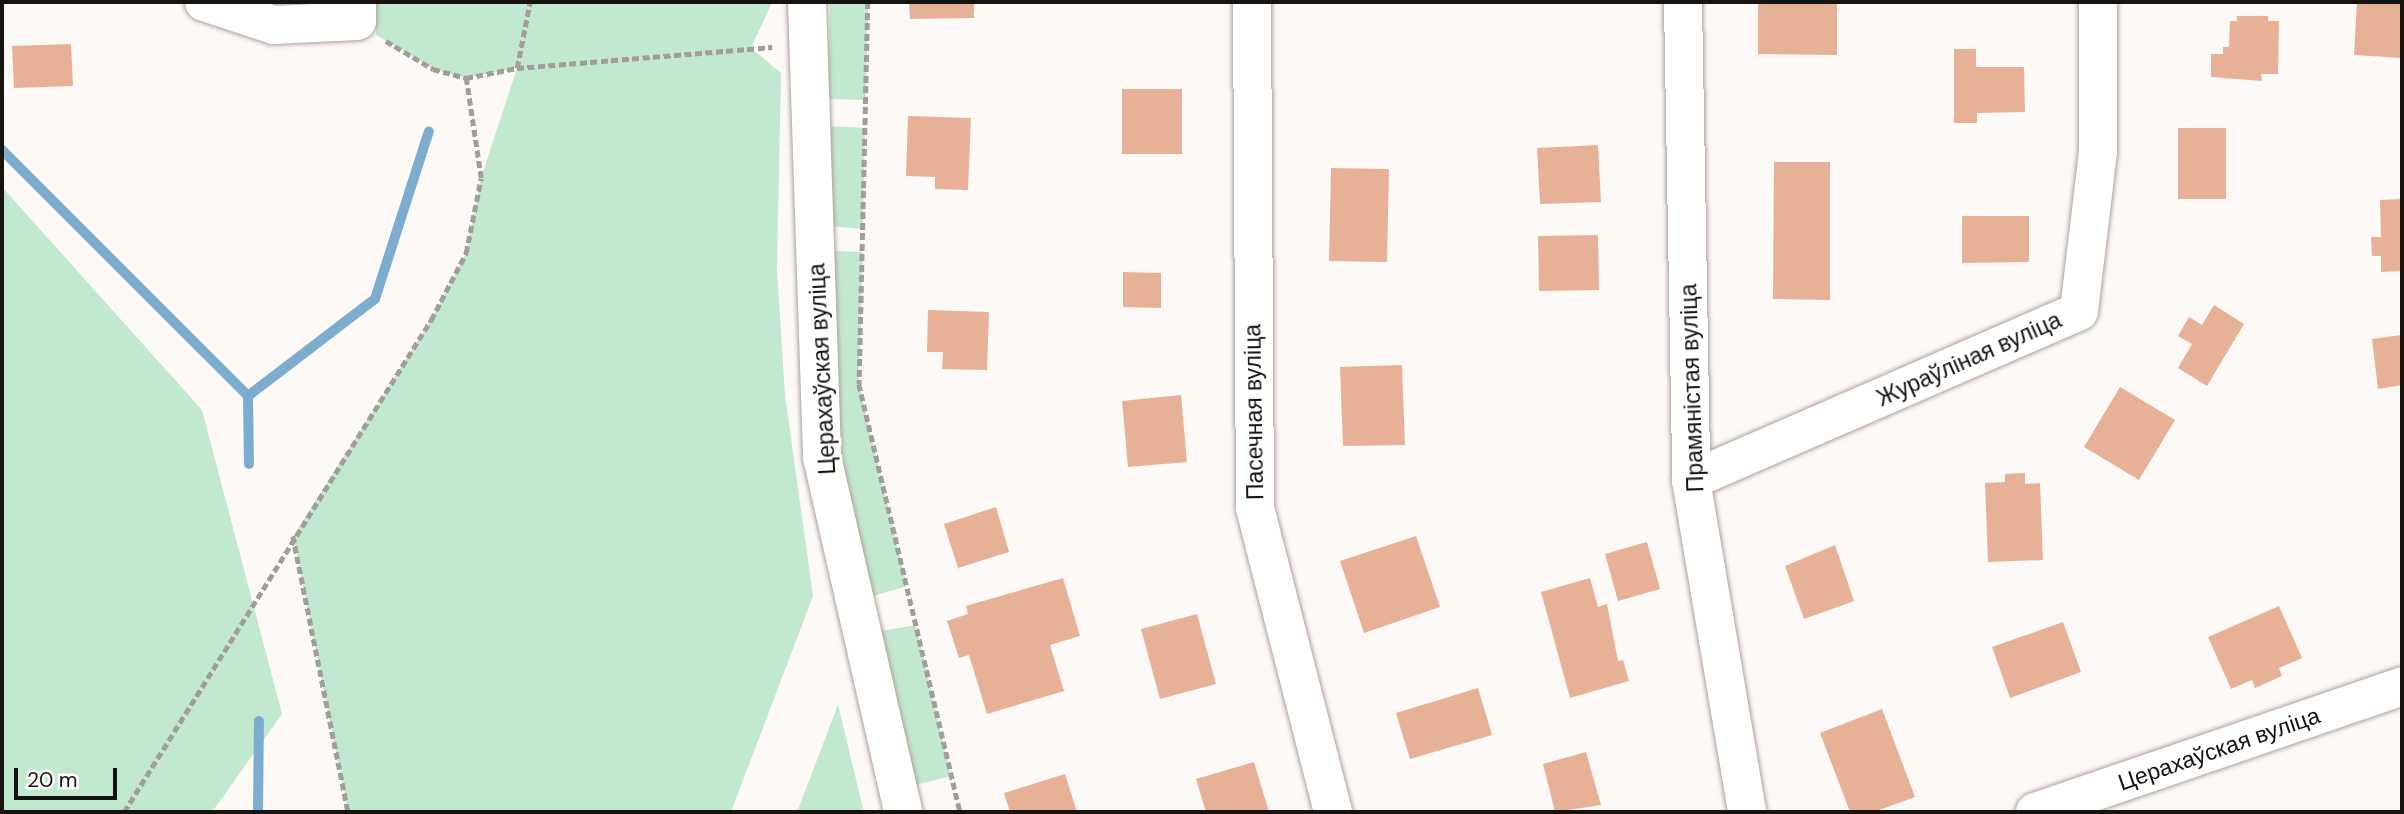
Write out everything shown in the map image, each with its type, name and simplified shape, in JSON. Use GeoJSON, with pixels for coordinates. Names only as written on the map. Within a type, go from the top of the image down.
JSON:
{"type":"FeatureCollection","features":[{"type":"Feature","properties":{"kind":"street"},"geometry":{"type":"LineString","coordinates":[[204,2],[274,25],[357,12]]}},
{"type":"Feature","properties":{"kind":"street","name":"Церахаўская вуліца"},"geometry":{"type":"LineString","coordinates":[[807,2],[822,457],[903,812]]}},
{"type":"Feature","properties":{"kind":"street","name":"Пасечная вуліца"},"geometry":{"type":"LineString","coordinates":[[1252,2],[1255,508],[1333,812]]}},
{"type":"Feature","properties":{"kind":"street","name":"Прамяністая вуліца"},"geometry":{"type":"LineString","coordinates":[[1683,2],[1691,481],[1747,812]]}},
{"type":"Feature","properties":{"kind":"street","name":"Жураўліная вуліца"},"geometry":{"type":"LineString","coordinates":[[1691,481],[2079,311],[2098,151],[2098,2]]}},
{"type":"Feature","properties":{"kind":"street","name":"Церахаўская вуліца"},"geometry":{"type":"LineString","coordinates":[[2035,812],[2402,686]]}},
{"type":"Feature","properties":{"kind":"path"},"geometry":{"type":"LineString","coordinates":[[517,68],[530,2]]}},
{"type":"Feature","properties":{"kind":"path"},"geometry":{"type":"LineString","coordinates":[[868,2],[859,384],[960,812]]}},
{"type":"Feature","properties":{"kind":"path"},"geometry":{"type":"LineString","coordinates":[[357,12],[433,69],[466,78],[517,68],[808,44]]}},
{"type":"Feature","properties":{"kind":"path"},"geometry":{"type":"LineString","coordinates":[[124,812],[293,536],[431,320],[466,253],[481,178],[466,78]]}},
{"type":"Feature","properties":{"kind":"path"},"geometry":{"type":"LineString","coordinates":[[293,536],[348,812]]}},
{"type":"Feature","properties":{"kind":"green space"},"geometry":{"type":"Polygon","coordinates":[[[376,2],[772,2],[751,48],[781,73],[777,270],[785,395],[813,596],[731,812],[348,812],[293,536],[431,320],[466,253],[481,178],[517,68],[466,78],[433,69],[376,35],[376,2]]]}},
{"type":"Feature","properties":{"kind":"green space"},"geometry":{"type":"Polygon","coordinates":[[[830,2],[868,2],[866,100],[828,99],[830,2]]]}},
{"type":"Feature","properties":{"kind":"green space"},"geometry":{"type":"Polygon","coordinates":[[[828,126],[865,128],[863,229],[828,226],[828,126]]]}},
{"type":"Feature","properties":{"kind":"green space"},"geometry":{"type":"Polygon","coordinates":[[[2,187],[202,410],[282,714],[212,812],[2,812],[2,187]]]}},
{"type":"Feature","properties":{"kind":"green space"},"geometry":{"type":"Polygon","coordinates":[[[827,251],[863,252],[859,384],[907,586],[867,598],[842,488],[827,251]]]}},
{"type":"Feature","properties":{"kind":"green space"},"geometry":{"type":"Polygon","coordinates":[[[916,625],[951,776],[908,787],[875,632],[916,625]]]}},
{"type":"Feature","properties":{"kind":"green space"},"geometry":{"type":"Polygon","coordinates":[[[838,705],[864,812],[797,812],[838,705]]]}},
{"type":"Feature","properties":{"kind":"building"},"geometry":{"type":"Polygon","coordinates":[[[909,2],[974,2],[974,18],[910,19],[909,2]]]}},
{"type":"Feature","properties":{"kind":"building"},"geometry":{"type":"Polygon","coordinates":[[[1758,2],[1837,2],[1837,55],[1758,54],[1758,2]]]}},
{"type":"Feature","properties":{"kind":"building"},"geometry":{"type":"Polygon","coordinates":[[[2357,2],[2402,2],[2402,58],[2354,55],[2357,2]]]}},
{"type":"Feature","properties":{"kind":"building"},"geometry":{"type":"Polygon","coordinates":[[[2237,16],[2268,16],[2268,21],[2279,21],[2278,74],[2261,74],[2262,81],[2211,77],[2211,54],[2223,54],[2223,47],[2229,47],[2230,21],[2237,21],[2237,16]]]}},
{"type":"Feature","properties":{"kind":"building"},"geometry":{"type":"Polygon","coordinates":[[[71,44],[73,86],[14,88],[12,46],[71,44]]]}},
{"type":"Feature","properties":{"kind":"building"},"geometry":{"type":"Polygon","coordinates":[[[1954,49],[1976,49],[1976,67],[2024,67],[2025,112],[1977,113],[1977,123],[1954,123],[1954,49]]]}},
{"type":"Feature","properties":{"kind":"building"},"geometry":{"type":"Polygon","coordinates":[[[1122,89],[1182,89],[1182,154],[1122,154],[1122,89]]]}},
{"type":"Feature","properties":{"kind":"building"},"geometry":{"type":"Polygon","coordinates":[[[908,116],[971,118],[968,190],[935,189],[935,177],[906,176],[908,116]]]}},
{"type":"Feature","properties":{"kind":"building"},"geometry":{"type":"Polygon","coordinates":[[[2178,128],[2226,128],[2226,199],[2178,199],[2178,128]]]}},
{"type":"Feature","properties":{"kind":"building"},"geometry":{"type":"Polygon","coordinates":[[[1598,145],[1601,202],[1540,204],[1537,148],[1598,145]]]}},
{"type":"Feature","properties":{"kind":"building"},"geometry":{"type":"Polygon","coordinates":[[[1774,162],[1830,162],[1830,300],[1773,299],[1774,162]]]}},
{"type":"Feature","properties":{"kind":"building"},"geometry":{"type":"Polygon","coordinates":[[[1331,168],[1389,169],[1387,262],[1329,261],[1331,168]]]}},
{"type":"Feature","properties":{"kind":"building"},"geometry":{"type":"Polygon","coordinates":[[[2402,199],[2402,271],[2381,272],[2381,256],[2372,256],[2371,237],[2381,237],[2380,200],[2402,199]]]}},
{"type":"Feature","properties":{"kind":"building"},"geometry":{"type":"Polygon","coordinates":[[[1962,216],[2029,216],[2029,262],[1962,263],[1962,216]]]}},
{"type":"Feature","properties":{"kind":"building"},"geometry":{"type":"Polygon","coordinates":[[[1598,235],[1599,290],[1539,291],[1538,236],[1598,235]]]}},
{"type":"Feature","properties":{"kind":"building"},"geometry":{"type":"Polygon","coordinates":[[[1123,272],[1161,273],[1161,308],[1123,307],[1123,272]]]}},
{"type":"Feature","properties":{"kind":"building"},"geometry":{"type":"Polygon","coordinates":[[[2214,305],[2244,324],[2207,386],[2178,368],[2192,344],[2178,336],[2189,317],[2202,325],[2214,305]]]}},
{"type":"Feature","properties":{"kind":"building"},"geometry":{"type":"Polygon","coordinates":[[[928,310],[989,312],[987,370],[942,369],[943,352],[927,352],[928,310]]]}},
{"type":"Feature","properties":{"kind":"building"},"geometry":{"type":"Polygon","coordinates":[[[2402,335],[2402,385],[2378,389],[2372,339],[2402,335]]]}},
{"type":"Feature","properties":{"kind":"building"},"geometry":{"type":"Polygon","coordinates":[[[1402,365],[1405,445],[1343,446],[1340,367],[1402,365]]]}},
{"type":"Feature","properties":{"kind":"building"},"geometry":{"type":"Polygon","coordinates":[[[2120,387],[2175,420],[2139,480],[2084,447],[2120,387]]]}},
{"type":"Feature","properties":{"kind":"building"},"geometry":{"type":"Polygon","coordinates":[[[1181,395],[1187,462],[1128,467],[1122,401],[1181,395]]]}},
{"type":"Feature","properties":{"kind":"building"},"geometry":{"type":"Polygon","coordinates":[[[2025,473],[2025,484],[2040,483],[2043,560],[1988,562],[1985,483],[2005,482],[2005,474],[2025,473]]]}},
{"type":"Feature","properties":{"kind":"building"},"geometry":{"type":"Polygon","coordinates":[[[996,507],[1009,552],[958,568],[944,524],[996,507]]]}},
{"type":"Feature","properties":{"kind":"building"},"geometry":{"type":"Polygon","coordinates":[[[1416,536],[1440,607],[1364,633],[1340,561],[1416,536]]]}},
{"type":"Feature","properties":{"kind":"building"},"geometry":{"type":"Polygon","coordinates":[[[1647,542],[1660,589],[1618,601],[1605,554],[1647,542]]]}},
{"type":"Feature","properties":{"kind":"building"},"geometry":{"type":"Polygon","coordinates":[[[1835,545],[1854,601],[1804,619],[1785,566],[1835,545]]]}},
{"type":"Feature","properties":{"kind":"building"},"geometry":{"type":"Polygon","coordinates":[[[1063,578],[1080,636],[1050,645],[1064,691],[987,714],[969,655],[959,658],[947,621],[968,614],[966,606],[1063,578]]]}},
{"type":"Feature","properties":{"kind":"building"},"geometry":{"type":"Polygon","coordinates":[[[1590,578],[1598,607],[1607,604],[1618,661],[1623,660],[1629,681],[1570,698],[1541,592],[1590,578]]]}},
{"type":"Feature","properties":{"kind":"building"},"geometry":{"type":"Polygon","coordinates":[[[2279,606],[2302,658],[2279,668],[2282,676],[2255,688],[2252,680],[2231,689],[2208,637],[2279,606]]]}},
{"type":"Feature","properties":{"kind":"building"},"geometry":{"type":"Polygon","coordinates":[[[1197,614],[1216,684],[1160,699],[1141,629],[1197,614]]]}},
{"type":"Feature","properties":{"kind":"building"},"geometry":{"type":"Polygon","coordinates":[[[2063,622],[2081,672],[2010,698],[1992,647],[2063,622]]]}},
{"type":"Feature","properties":{"kind":"building"},"geometry":{"type":"Polygon","coordinates":[[[1478,688],[1492,735],[1410,759],[1396,713],[1478,688]]]}},
{"type":"Feature","properties":{"kind":"building"},"geometry":{"type":"Polygon","coordinates":[[[1882,709],[1915,797],[1874,812],[1850,812],[1820,733],[1882,709]]]}},
{"type":"Feature","properties":{"kind":"building"},"geometry":{"type":"Polygon","coordinates":[[[1586,752],[1601,805],[1555,812],[1543,764],[1586,752]]]}},
{"type":"Feature","properties":{"kind":"building"},"geometry":{"type":"Polygon","coordinates":[[[1254,762],[1269,812],[1206,812],[1196,779],[1254,762]]]}},
{"type":"Feature","properties":{"kind":"building"},"geometry":{"type":"Polygon","coordinates":[[[1065,774],[1077,812],[1010,812],[1004,793],[1065,774]]]}},
{"type":"Feature","properties":{"kind":"waterway"},"geometry":{"type":"LineString","coordinates":[[248,396],[375,299],[429,131]]}},
{"type":"Feature","properties":{"kind":"waterway"},"geometry":{"type":"LineString","coordinates":[[2,150],[248,396],[249,464]]}},
{"type":"Feature","properties":{"kind":"waterway"},"geometry":{"type":"LineString","coordinates":[[258,812],[259,721]]}}]}
